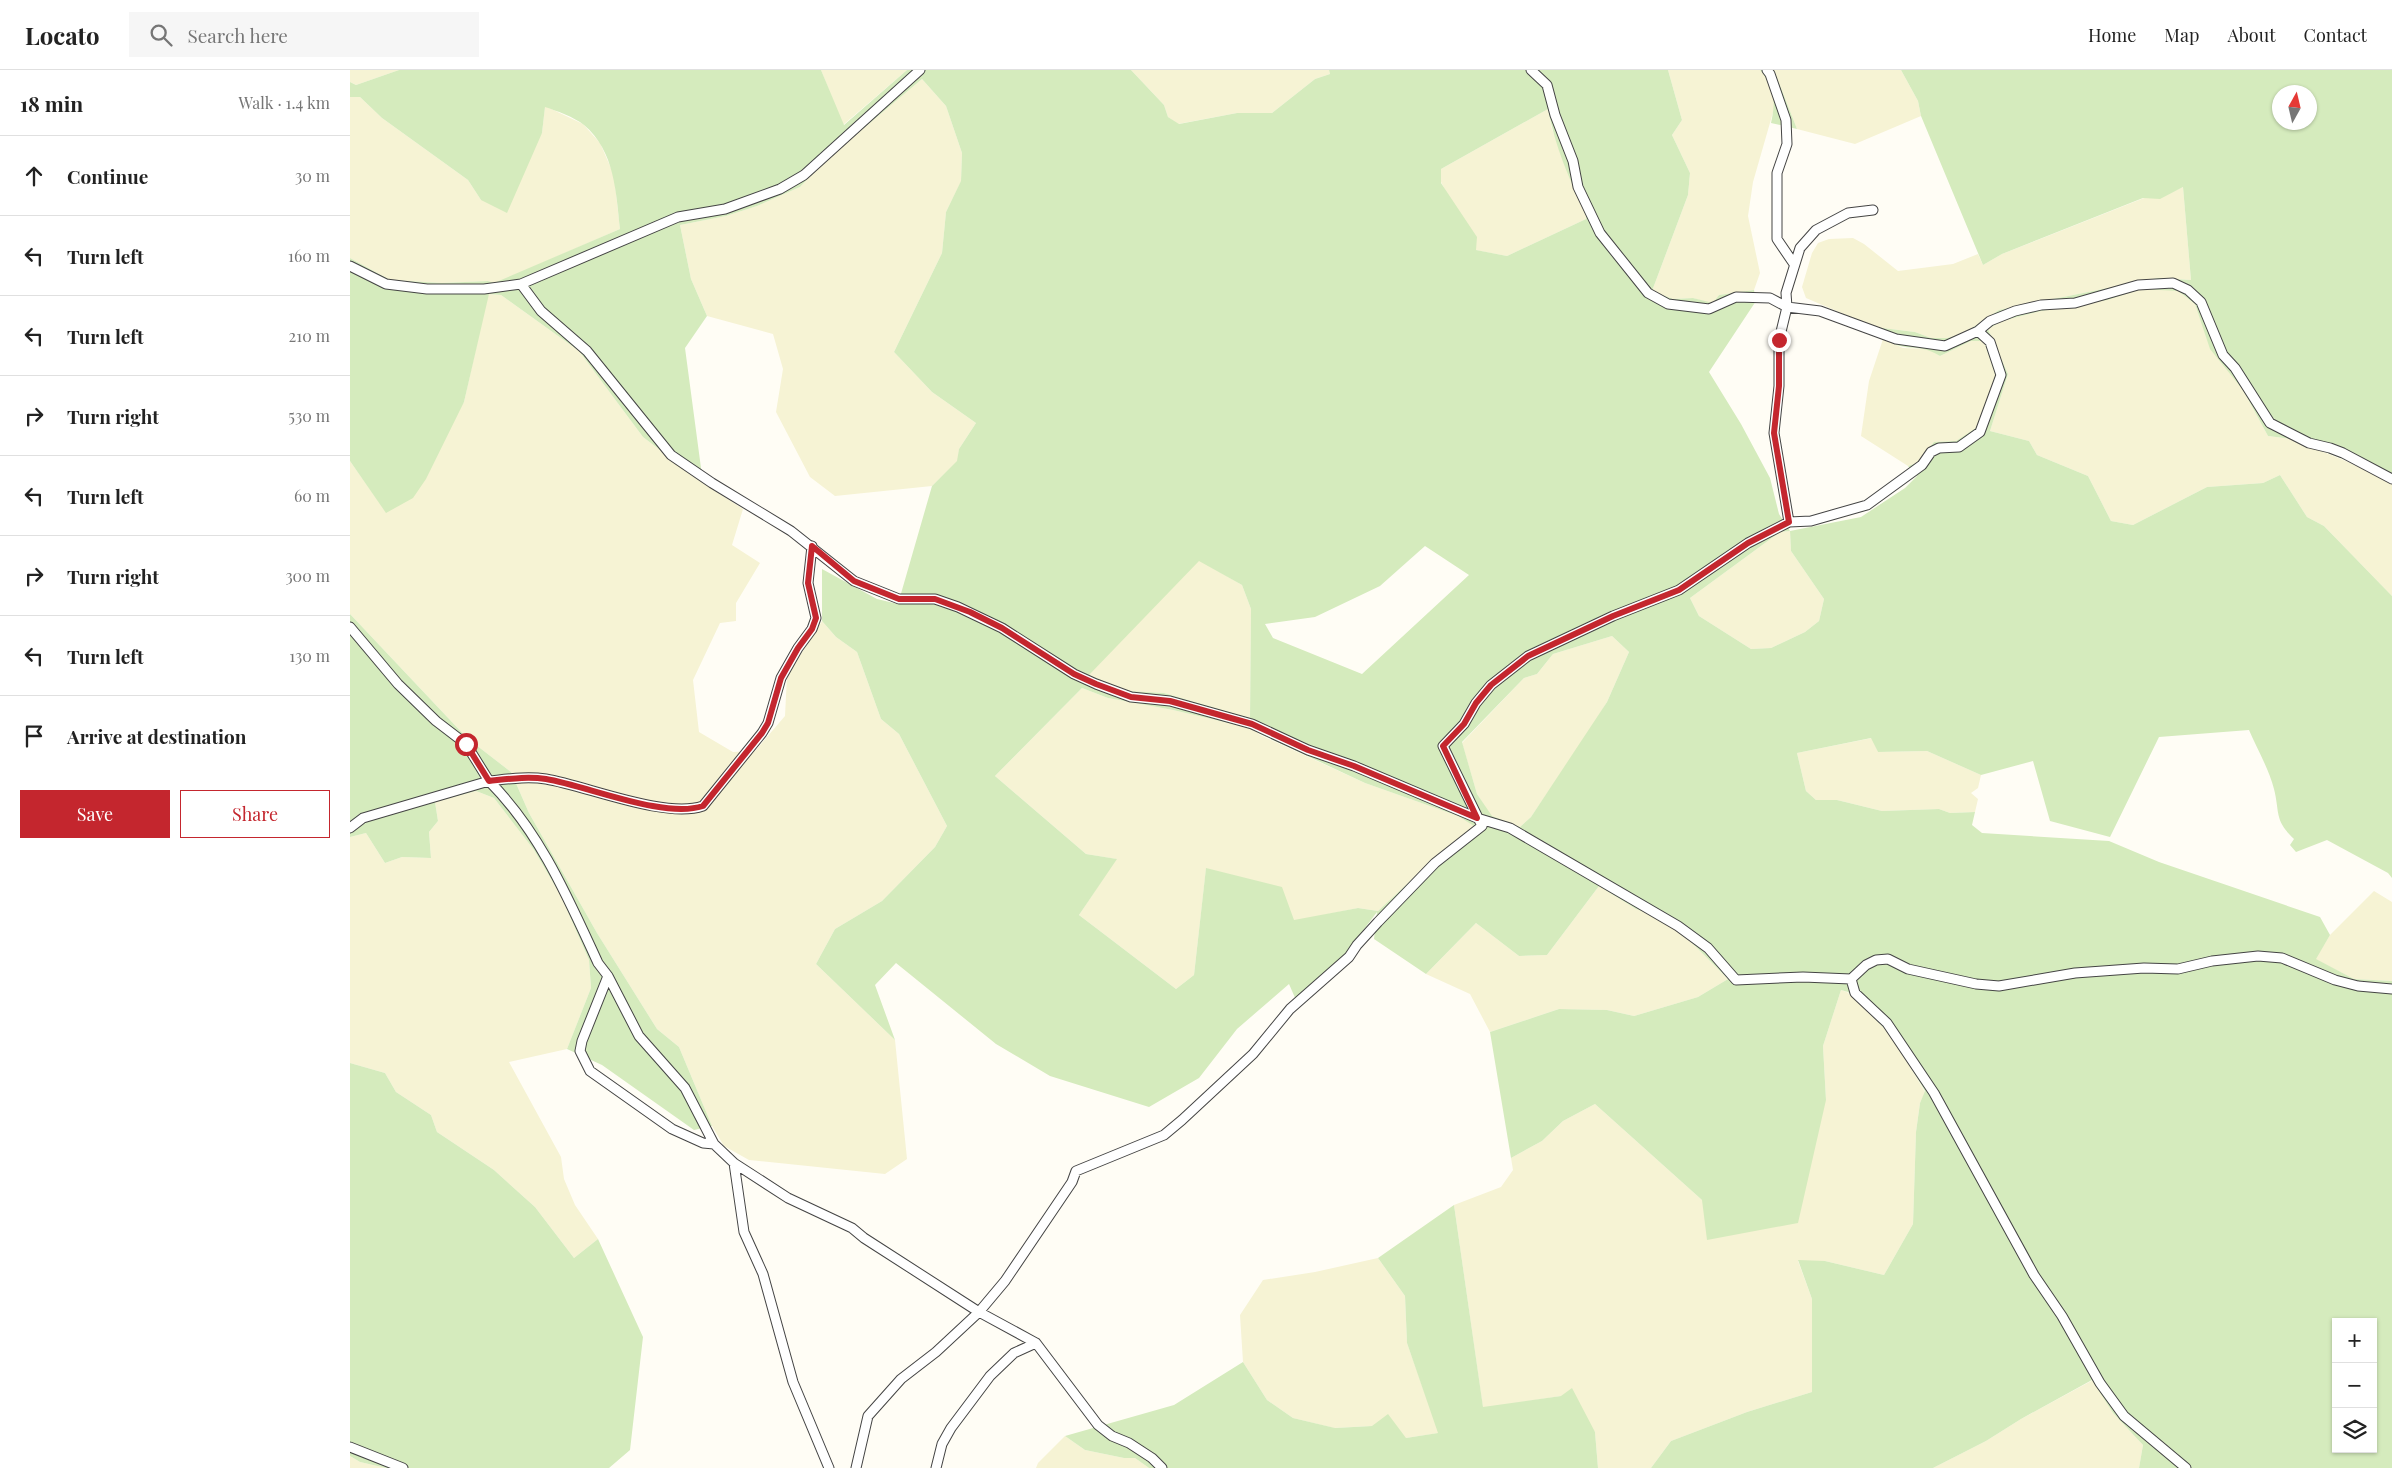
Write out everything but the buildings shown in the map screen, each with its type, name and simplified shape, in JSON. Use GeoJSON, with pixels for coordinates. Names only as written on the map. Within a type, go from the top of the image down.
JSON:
{"type":"FeatureCollection","features":[{"type":"Feature","properties":{"kind":"street"},"geometry":{"type":"LineString","coordinates":[[350,266],[386,284],[402,286],[484,290],[522,284],[678,217],[725,209],[780,189],[804,175],[920,70]]}},
{"type":"Feature","properties":{"kind":"street"},"geometry":{"type":"LineString","coordinates":[[1531,70],[1546,86],[1573,161],[1578,187],[1600,233],[1648,293],[1668,304],[1709,309],[1736,297],[1770,298],[1786,307],[1820,312],[1896,338],[1945,346],[1978,331],[1990,321],[2015,311],[2041,305],[2075,302],[2138,285],[2173,282],[2188,290],[2201,302],[2223,355],[2235,368],[2270,423],[2309,443],[2336,450],[2392,479]]}},
{"type":"Feature","properties":{"kind":"street"},"geometry":{"type":"LineString","coordinates":[[1767,70],[1786,120],[1787,144],[1777,173],[1777,239],[1794,264]]}},
{"type":"Feature","properties":{"kind":"street"},"geometry":{"type":"LineString","coordinates":[[1789,522],[1774,433],[1779,386],[1779,340],[1786,307],[1786,293],[1800,248],[1816,230],[1848,213],[1874,210]]}},
{"type":"Feature","properties":{"kind":"street"},"geometry":{"type":"LineString","coordinates":[[522,284],[541,311],[587,351],[670,455],[791,531],[854,581],[899,599],[935,599],[970,612],[1002,628],[1074,674],[1096,684],[1131,697],[1170,701],[1252,724],[1308,750],[1354,766],[1477,818],[1510,828],[1678,926],[1708,948],[1736,980],[1803,977],[1851,980],[1866,965],[1876,960],[1888,959],[1908,969],[1976,984],[1999,986],[2075,973],[2144,968],[2178,969],[2212,961],[2258,956],[2282,958],[2335,980],[2358,986],[2392,989]]}},
{"type":"Feature","properties":{"kind":"street"},"geometry":{"type":"LineString","coordinates":[[856,1468],[868,1416],[901,1379],[936,1352],[979,1312],[1005,1281],[1072,1182],[1076,1171],[1164,1135],[1182,1120],[1252,1054],[1290,1009],[1349,957],[1356,945],[1435,863],[1482,826],[1443,746],[1464,724],[1476,703],[1491,685],[1528,656],[1613,616],[1679,590],[1748,543],[1789,522],[1811,521],[1867,506],[1922,466],[1931,452],[1939,448],[1959,447],[1980,432],[2001,375],[1990,342],[1978,331]]}},
{"type":"Feature","properties":{"kind":"street"},"geometry":{"type":"LineString","coordinates":[[350,828],[363,818],[489,781],[523,778],[546,779],[668,808],[692,810],[703,806],[762,733],[768,723],[781,678],[798,648],[812,629],[816,618],[808,583],[812,546]]}},
{"type":"Feature","properties":{"kind":"street"},"geometry":{"type":"LineString","coordinates":[[350,627],[398,684],[436,721],[466,744],[489,781],[506,799],[555,870],[598,962],[608,976],[639,1036],[685,1088],[714,1144],[734,1162],[788,1198],[852,1228],[864,1238],[979,1312],[1036,1343],[1098,1425],[1112,1436],[1130,1442],[1162,1468]]}},
{"type":"Feature","properties":{"kind":"street"},"geometry":{"type":"LineString","coordinates":[[608,976],[582,1041],[580,1051],[590,1071],[672,1129],[703,1143],[714,1144]]}},
{"type":"Feature","properties":{"kind":"street"},"geometry":{"type":"LineString","coordinates":[[1851,980],[1855,993],[1887,1023],[1934,1094],[2034,1275],[2062,1316],[2100,1383],[2124,1416],[2186,1468]]}},
{"type":"Feature","properties":{"kind":"street"},"geometry":{"type":"LineString","coordinates":[[734,1162],[744,1232],[763,1274],[793,1382],[829,1468]]}},
{"type":"Feature","properties":{"kind":"street"},"geometry":{"type":"LineString","coordinates":[[936,1468],[942,1444],[951,1428],[990,1376],[1014,1353],[1036,1343]]}},
{"type":"Feature","properties":{"kind":"street"},"geometry":{"type":"LineString","coordinates":[[350,1446],[403,1468]]}},
{"type":"Feature","properties":{"kind":"shaded area"},"geometry":{"type":"Polygon","coordinates":[[[350,70],[399,70],[356,85],[350,82],[350,70]]]}},
{"type":"Feature","properties":{"kind":"shaded area"},"geometry":{"type":"Polygon","coordinates":[[[821,70],[907,70],[843,125],[821,70]]]}},
{"type":"Feature","properties":{"kind":"shaded area"},"geometry":{"type":"Polygon","coordinates":[[[1131,70],[1329,70],[1330,74],[1315,79],[1272,113],[1237,113],[1178,124],[1168,117],[1164,105],[1131,70]]]}},
{"type":"Feature","properties":{"kind":"shaded area"},"geometry":{"type":"Polygon","coordinates":[[[1668,70],[1760,70],[1769,81],[1776,102],[1753,182],[1748,216],[1760,273],[1754,290],[1719,295],[1713,304],[1693,298],[1673,299],[1652,291],[1688,195],[1690,173],[1672,135],[1682,120],[1668,70]]]}},
{"type":"Feature","properties":{"kind":"shaded area"},"geometry":{"type":"Polygon","coordinates":[[[1774,70],[1901,70],[1918,101],[1921,116],[1855,144],[1797,129],[1774,70]]]}},
{"type":"Feature","properties":{"kind":"shaded area"},"geometry":{"type":"Polygon","coordinates":[[[922,79],[946,106],[962,153],[961,182],[946,212],[942,253],[894,352],[932,392],[976,423],[959,449],[958,461],[932,486],[835,496],[810,477],[776,412],[783,369],[773,334],[707,316],[691,279],[680,225],[726,216],[757,206],[800,187],[826,160],[922,79]]]}},
{"type":"Feature","properties":{"kind":"shaded area"},"geometry":{"type":"Polygon","coordinates":[[[350,97],[360,97],[382,118],[468,180],[481,200],[542,133],[545,106],[583,124],[600,143],[614,175],[620,229],[494,284],[488,281],[442,283],[390,280],[350,258],[350,97]]]}},
{"type":"Feature","properties":{"kind":"shaded area"},"geometry":{"type":"Polygon","coordinates":[[[1548,109],[1552,129],[1586,213],[1586,219],[1507,256],[1475,250],[1441,182],[1441,169],[1548,109]]]}},
{"type":"Feature","properties":{"kind":"shaded area"},"geometry":{"type":"Polygon","coordinates":[[[2183,187],[2191,280],[2158,278],[1999,310],[1963,334],[1947,338],[1931,338],[1915,332],[1874,327],[1806,298],[1802,287],[1812,253],[1818,243],[1829,239],[1853,238],[1864,244],[1898,271],[1953,264],[1978,254],[1983,265],[2002,254],[2144,198],[2160,198],[2183,187]]]}},
{"type":"Feature","properties":{"kind":"shaded area"},"geometry":{"type":"Polygon","coordinates":[[[2162,288],[2178,291],[2195,304],[2201,321],[2243,390],[2268,436],[2292,439],[2348,462],[2392,483],[2392,596],[2324,526],[2307,517],[2280,475],[2263,483],[2207,487],[2133,525],[2111,521],[2088,476],[2037,455],[2029,441],[1990,431],[2008,374],[1988,329],[2002,321],[2041,311],[2141,289],[2162,288]]]}},
{"type":"Feature","properties":{"kind":"shaded area"},"geometry":{"type":"Polygon","coordinates":[[[488,294],[501,295],[579,351],[643,437],[703,483],[743,509],[732,545],[760,563],[736,603],[736,621],[720,623],[693,680],[699,732],[733,752],[755,751],[785,716],[787,676],[822,621],[836,637],[857,652],[881,719],[899,734],[947,826],[935,847],[882,901],[835,929],[816,964],[895,1040],[907,1159],[885,1174],[749,1160],[724,1146],[712,1126],[679,1047],[657,1029],[597,933],[529,813],[511,772],[467,738],[350,614],[350,461],[386,512],[464,402],[488,294]]]}},
{"type":"Feature","properties":{"kind":"shaded area"},"geometry":{"type":"Polygon","coordinates":[[[1883,339],[1903,348],[1930,349],[1940,356],[1971,341],[1984,341],[1996,377],[1976,429],[1956,441],[1934,442],[1917,463],[1908,466],[1861,436],[1869,381],[1883,339]]]}},
{"type":"Feature","properties":{"kind":"shaded area"},"geometry":{"type":"Polygon","coordinates":[[[1790,531],[1791,551],[1824,599],[1819,621],[1805,632],[1771,648],[1751,649],[1699,616],[1690,598],[1780,532],[1790,531]]]}},
{"type":"Feature","properties":{"kind":"shaded area"},"geometry":{"type":"Polygon","coordinates":[[[1199,560],[1242,585],[1251,609],[1250,718],[1164,693],[1128,691],[1088,675],[1199,560]]]}},
{"type":"Feature","properties":{"kind":"shaded area"},"geometry":{"type":"Polygon","coordinates":[[[1612,636],[1629,652],[1607,702],[1590,730],[1531,817],[1520,827],[1491,816],[1477,794],[1462,743],[1524,678],[1537,674],[1553,654],[1612,636]]]}},
{"type":"Feature","properties":{"kind":"shaded area"},"geometry":{"type":"Polygon","coordinates":[[[1082,688],[1108,698],[1173,710],[1254,729],[1260,735],[1365,783],[1458,816],[1475,826],[1434,859],[1378,911],[1358,908],[1294,921],[1206,869],[1194,975],[1176,989],[1079,915],[1116,859],[1086,854],[995,776],[1082,688]]]}},
{"type":"Feature","properties":{"kind":"shaded area"},"geometry":{"type":"Polygon","coordinates":[[[1872,738],[1878,752],[1927,751],[1981,775],[1978,788],[1971,793],[1978,799],[1975,812],[1950,813],[1939,809],[1882,811],[1837,800],[1816,800],[1806,791],[1797,753],[1872,738]]]}},
{"type":"Feature","properties":{"kind":"shaded area"},"geometry":{"type":"Polygon","coordinates":[[[476,791],[494,798],[534,850],[561,896],[589,960],[591,988],[567,1049],[509,1062],[561,1157],[564,1179],[575,1205],[598,1239],[574,1258],[535,1207],[494,1170],[437,1132],[431,1115],[396,1092],[385,1073],[350,1063],[350,837],[366,833],[385,863],[402,857],[431,858],[429,832],[438,821],[435,802],[476,791]]]}},
{"type":"Feature","properties":{"kind":"shaded area"},"geometry":{"type":"Polygon","coordinates":[[[1599,886],[1636,909],[1658,917],[1690,941],[1728,979],[1698,997],[1634,1016],[1607,1010],[1559,1009],[1490,1032],[1470,994],[1426,974],[1476,923],[1519,956],[1547,955],[1599,886]]]}},
{"type":"Feature","properties":{"kind":"shaded area"},"geometry":{"type":"Polygon","coordinates":[[[2374,891],[2392,902],[2392,981],[2354,979],[2315,959],[2330,935],[2374,891]]]}},
{"type":"Feature","properties":{"kind":"shaded area"},"geometry":{"type":"Polygon","coordinates":[[[1841,990],[1847,992],[1891,1035],[1925,1092],[1920,1103],[1916,1132],[1913,1224],[1884,1275],[1825,1261],[1798,1261],[1812,1299],[1812,1392],[1747,1412],[1671,1441],[1651,1468],[1598,1468],[1595,1432],[1561,1396],[1483,1408],[1454,1205],[1501,1187],[1513,1170],[1511,1158],[1542,1141],[1563,1121],[1595,1104],[1702,1200],[1826,1100],[1823,1046],[1841,990]]]}},
{"type":"Feature","properties":{"kind":"shaded area"},"geometry":{"type":"Polygon","coordinates":[[[1378,1258],[1405,1296],[1407,1343],[1439,1433],[1406,1438],[1372,1426],[1334,1428],[1293,1418],[1267,1400],[1243,1362],[1240,1315],[1263,1280],[1315,1272],[1378,1258]]]}},
{"type":"Feature","properties":{"kind":"shaded area"},"geometry":{"type":"Polygon","coordinates":[[[2093,1380],[2113,1413],[2143,1445],[2139,1468],[1933,1468],[1986,1441],[2021,1419],[2093,1380]]]}},
{"type":"Feature","properties":{"kind":"shaded area"},"geometry":{"type":"Polygon","coordinates":[[[1065,1436],[1085,1450],[1124,1458],[1135,1458],[1149,1468],[1036,1468],[1038,1463],[1065,1436]]]}},
{"type":"Feature","properties":{"kind":"shaded area"},"geometry":{"type":"Polygon","coordinates":[[[350,1456],[360,1462],[386,1468],[350,1468],[350,1456]]]}},
{"type":"Feature","properties":{"kind":"green space"},"geometry":{"type":"Polygon","coordinates":[[[399,70],[821,70],[844,125],[907,70],[1131,70],[1164,105],[1168,117],[1179,124],[1237,113],[1272,113],[1315,79],[1330,74],[1329,70],[1668,70],[1682,120],[1672,135],[1690,173],[1688,195],[1652,291],[1673,299],[1693,298],[1713,303],[1719,295],[1754,290],[1756,301],[1709,372],[1741,424],[1770,478],[1779,514],[1790,531],[1861,517],[1905,488],[1917,476],[1908,466],[1917,463],[1934,442],[1956,441],[1976,428],[1996,377],[1984,341],[1971,341],[1940,356],[1931,351],[1891,343],[1874,327],[1915,332],[1931,338],[1947,338],[1963,334],[1999,310],[2158,278],[2191,280],[2183,187],[2160,199],[2143,198],[2002,254],[1983,265],[1921,116],[1918,101],[1901,70],[2392,70],[2392,483],[2348,461],[2292,439],[2268,436],[2243,390],[2210,349],[2195,304],[2178,291],[2141,289],[2107,300],[2041,311],[2002,321],[1988,329],[2008,374],[1990,431],[2029,441],[2037,455],[2088,476],[2111,521],[2133,525],[2207,487],[2263,483],[2280,475],[2307,517],[2324,526],[2392,596],[2392,878],[2388,873],[2327,840],[2296,852],[2290,845],[2294,839],[2280,821],[2272,782],[2249,730],[2159,737],[2110,837],[2050,821],[2033,761],[1981,775],[1927,751],[1878,752],[1871,738],[1797,753],[1806,791],[1816,800],[1837,800],[1882,811],[1939,809],[1950,813],[1975,812],[1972,825],[1982,833],[2109,841],[2159,862],[2320,917],[2330,935],[2316,959],[2354,979],[2392,981],[2392,1468],[2139,1468],[2143,1445],[2113,1413],[2092,1380],[2021,1419],[1986,1441],[1933,1468],[1651,1468],[1671,1441],[1747,1412],[1812,1392],[1812,1299],[1798,1260],[1825,1261],[1884,1275],[1913,1224],[1916,1132],[1920,1103],[1925,1091],[1891,1035],[1848,992],[1841,990],[1823,1046],[1826,1100],[1798,1223],[1707,1240],[1702,1200],[1595,1104],[1563,1121],[1542,1141],[1511,1158],[1490,1032],[1559,1009],[1607,1010],[1634,1016],[1698,997],[1728,979],[1690,941],[1658,917],[1636,909],[1599,886],[1547,955],[1519,956],[1476,923],[1426,974],[1374,939],[1377,912],[1346,953],[1296,1000],[1289,984],[1237,1029],[1199,1078],[1149,1107],[1050,1076],[996,1044],[896,963],[875,985],[895,1040],[816,964],[835,929],[882,901],[935,847],[947,826],[899,734],[881,719],[857,652],[836,637],[822,621],[822,569],[877,599],[898,604],[932,486],[957,461],[959,449],[976,423],[932,392],[894,352],[942,253],[946,212],[961,181],[962,153],[946,106],[922,79],[826,160],[800,187],[757,206],[726,216],[680,225],[691,279],[707,316],[685,348],[703,483],[643,437],[579,351],[501,295],[489,294],[464,402],[426,479],[413,498],[386,513],[350,461],[350,258],[390,280],[442,283],[488,281],[494,283],[620,229],[615,187],[608,160],[594,135],[575,119],[545,107],[542,133],[507,213],[481,200],[468,180],[382,118],[360,97],[350,97],[350,82],[356,85],[399,70]],[[1548,109],[1441,169],[1441,183],[1477,237],[1476,250],[1507,256],[1586,219],[1586,213],[1568,175],[1559,149],[1548,109]],[[1790,531],[1780,532],[1690,598],[1699,616],[1751,649],[1771,648],[1805,632],[1819,621],[1824,599],[1791,551],[1790,531]],[[1425,546],[1380,586],[1315,617],[1265,624],[1273,638],[1362,674],[1469,575],[1425,546]],[[1199,561],[1089,675],[1128,691],[1164,693],[1250,718],[1251,609],[1242,585],[1199,561]],[[1612,636],[1553,654],[1537,674],[1524,678],[1462,742],[1477,794],[1492,816],[1520,827],[1531,817],[1607,702],[1629,652],[1612,636]],[[1082,688],[995,776],[1086,854],[1117,859],[1079,915],[1176,989],[1194,975],[1206,868],[1282,887],[1294,920],[1358,908],[1378,911],[1434,859],[1474,826],[1458,816],[1365,783],[1260,734],[1254,729],[1173,710],[1108,698],[1082,688]]]}},
{"type":"Feature","properties":{"kind":"green space"},"geometry":{"type":"Polygon","coordinates":[[[1760,70],[1774,70],[1797,129],[1771,123],[1774,108],[1773,95],[1769,83],[1760,70]]]}},
{"type":"Feature","properties":{"kind":"green space"},"geometry":{"type":"Polygon","coordinates":[[[350,614],[467,738],[511,772],[529,813],[597,933],[657,1029],[679,1047],[712,1126],[694,1130],[602,1065],[567,1049],[591,988],[589,960],[561,896],[534,850],[494,798],[476,791],[435,802],[438,821],[429,832],[431,858],[402,857],[385,863],[366,833],[350,837],[350,614]]]}},
{"type":"Feature","properties":{"kind":"green space"},"geometry":{"type":"Polygon","coordinates":[[[350,1063],[385,1073],[396,1092],[431,1115],[437,1132],[494,1170],[535,1207],[574,1258],[598,1239],[643,1337],[630,1450],[609,1468],[386,1468],[360,1462],[350,1456],[350,1063]]]}},
{"type":"Feature","properties":{"kind":"green space"},"geometry":{"type":"Polygon","coordinates":[[[1454,1205],[1483,1407],[1561,1396],[1572,1388],[1595,1432],[1598,1468],[1149,1468],[1135,1458],[1124,1458],[1085,1450],[1065,1436],[1174,1405],[1243,1362],[1267,1400],[1293,1418],[1335,1428],[1372,1426],[1388,1414],[1406,1438],[1438,1433],[1407,1343],[1405,1296],[1378,1258],[1454,1205]]]}},
{"type":"Feature","properties":{"kind":"route"},"geometry":{"type":"LineString","coordinates":[[466,744],[489,781],[523,778],[546,779],[635,802],[668,808],[692,810],[703,806],[762,733],[768,723],[781,678],[798,648],[812,629],[816,618],[808,583],[812,546],[854,581],[899,599],[935,599],[970,612],[1002,628],[1074,674],[1119,694],[1143,699],[1170,701],[1252,724],[1308,750],[1354,766],[1477,818],[1443,746],[1464,724],[1476,703],[1491,685],[1528,656],[1613,616],[1679,590],[1748,543],[1789,522],[1774,433],[1779,386],[1779,340]]}}]}
